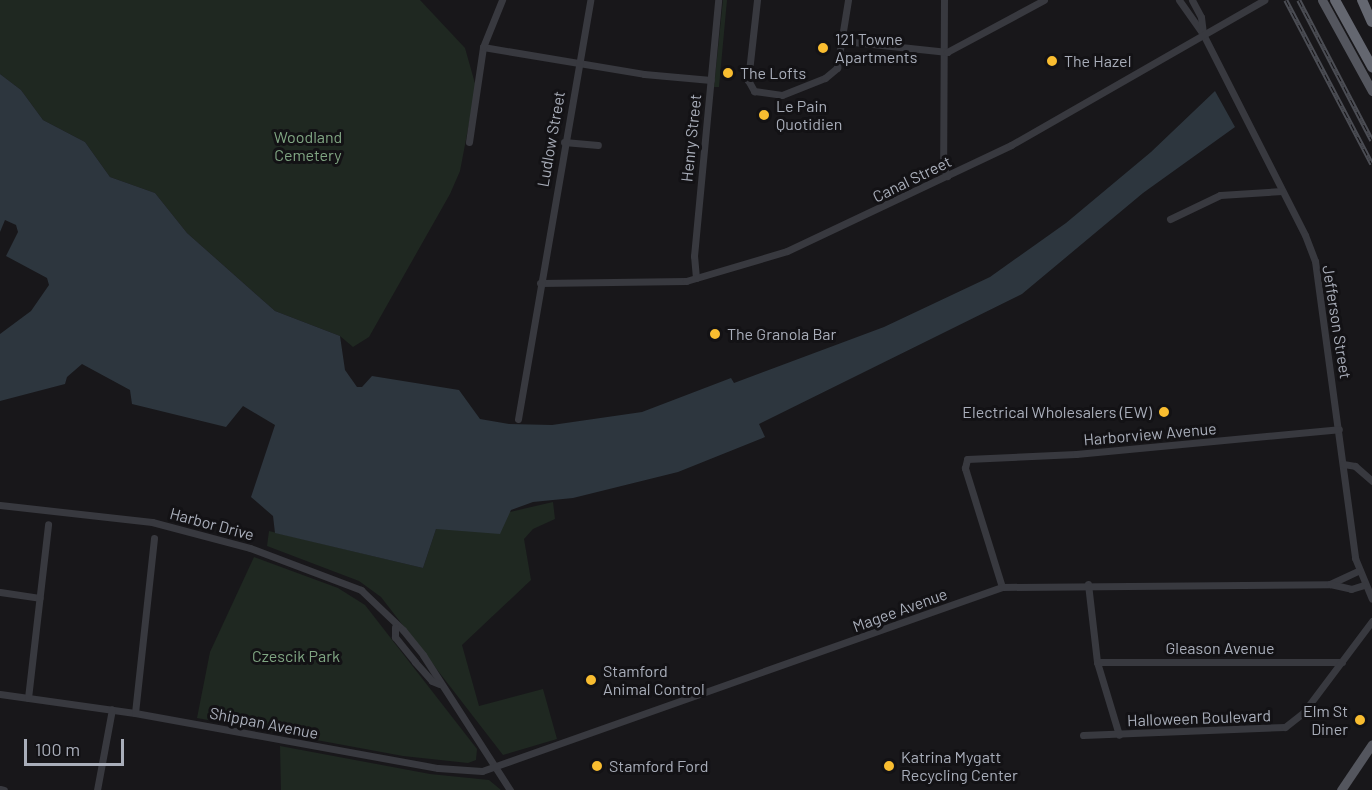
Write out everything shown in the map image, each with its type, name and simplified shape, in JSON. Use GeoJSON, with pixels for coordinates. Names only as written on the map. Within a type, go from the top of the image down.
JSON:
{"type":"FeatureCollection","features":[{"type":"Feature","properties":{"kind":"highway"},"geometry":{"type":"LineString","coordinates":[[1335,0],[1372,67]]}},
{"type":"Feature","properties":{"kind":"highway"},"geometry":{"type":"LineString","coordinates":[[1362,0],[1372,22]]}},
{"type":"Feature","properties":{"kind":"main road"},"geometry":{"type":"LineString","coordinates":[[1322,0],[1372,91]]}},
{"type":"Feature","properties":{"kind":"main road"},"geometry":{"type":"LineString","coordinates":[[1341,790],[1372,744]]}},
{"type":"Feature","properties":{"kind":"street"},"geometry":{"type":"LineString","coordinates":[[469,142],[483,47],[502,0]]}},
{"type":"Feature","properties":{"kind":"street","name":"Ludlow Street"},"geometry":{"type":"LineString","coordinates":[[518,418],[590,0]]}},
{"type":"Feature","properties":{"kind":"street","name":"Henry Street"},"geometry":{"type":"LineString","coordinates":[[696,278],[693,255],[718,0]]}},
{"type":"Feature","properties":{"kind":"street"},"geometry":{"type":"LineString","coordinates":[[757,0],[748,80],[754,91],[782,95],[825,78],[837,68],[844,41],[848,0]]}},
{"type":"Feature","properties":{"kind":"street"},"geometry":{"type":"LineString","coordinates":[[944,0],[943,166],[947,176]]}},
{"type":"Feature","properties":{"kind":"street"},"geometry":{"type":"LineString","coordinates":[[844,41],[944,52],[959,48],[1044,0]]}},
{"type":"Feature","properties":{"kind":"street"},"geometry":{"type":"LineString","coordinates":[[1179,0],[1203,34]]}},
{"type":"Feature","properties":{"kind":"street"},"geometry":{"type":"LineString","coordinates":[[1192,0],[1201,17],[1203,34]]}},
{"type":"Feature","properties":{"kind":"street","name":"Canal Street"},"geometry":{"type":"LineString","coordinates":[[540,283],[696,278],[787,251],[1029,135],[1264,0]]}},
{"type":"Feature","properties":{"kind":"street","name":"Jefferson Street"},"geometry":{"type":"LineString","coordinates":[[1203,34],[1315,261],[1358,571],[1372,599]]}},
{"type":"Feature","properties":{"kind":"street"},"geometry":{"type":"LineString","coordinates":[[483,47],[579,63],[711,80]]}},
{"type":"Feature","properties":{"kind":"street"},"geometry":{"type":"LineString","coordinates":[[564,142],[598,145]]}},
{"type":"Feature","properties":{"kind":"street"},"geometry":{"type":"LineString","coordinates":[[1170,219],[1220,195],[1282,191]]}},
{"type":"Feature","properties":{"kind":"street","name":"Harborview Avenue"},"geometry":{"type":"LineString","coordinates":[[1002,587],[964,461],[982,456],[1076,454],[1339,429]]}},
{"type":"Feature","properties":{"kind":"street"},"geometry":{"type":"LineString","coordinates":[[1343,464],[1355,466],[1372,481]]}},
{"type":"Feature","properties":{"kind":"street","name":"Harbor Drive"},"geometry":{"type":"LineString","coordinates":[[0,504],[139,519],[250,548],[361,590],[395,627],[403,630],[498,768]]}},
{"type":"Feature","properties":{"kind":"street"},"geometry":{"type":"LineString","coordinates":[[28,698],[48,524]]}},
{"type":"Feature","properties":{"kind":"street"},"geometry":{"type":"LineString","coordinates":[[135,712],[154,538]]}},
{"type":"Feature","properties":{"kind":"street","name":"Magee Avenue"},"geometry":{"type":"LineString","coordinates":[[1330,584],[1358,571]]}},
{"type":"Feature","properties":{"kind":"street","name":"Magee Avenue"},"geometry":{"type":"LineString","coordinates":[[498,768],[1002,587],[1330,584],[1342,588],[1364,585]]}},
{"type":"Feature","properties":{"kind":"street"},"geometry":{"type":"LineString","coordinates":[[1088,585],[1097,662],[1119,735]]}},
{"type":"Feature","properties":{"kind":"street"},"geometry":{"type":"LineString","coordinates":[[0,592],[40,597]]}},
{"type":"Feature","properties":{"kind":"street","name":"Halloween Boulevard"},"geometry":{"type":"LineString","coordinates":[[1083,735],[1280,729],[1303,713],[1372,621]]}},
{"type":"Feature","properties":{"kind":"street","name":"Gleason Avenue"},"geometry":{"type":"LineString","coordinates":[[1097,662],[1342,662]]}},
{"type":"Feature","properties":{"kind":"street","name":"Shippan Avenue"},"geometry":{"type":"LineString","coordinates":[[0,694],[135,712],[438,768],[482,771],[498,768]]}},
{"type":"Feature","properties":{"kind":"street"},"geometry":{"type":"LineString","coordinates":[[97,790],[112,709]]}},
{"type":"Feature","properties":{"kind":"street"},"geometry":{"type":"LineString","coordinates":[[498,768],[510,790]]}},
{"type":"Feature","properties":{"kind":"green space","name":"Woodland Cemetery"},"geometry":{"type":"Polygon","coordinates":[[[0,0],[420,0],[465,48],[476,87],[460,171],[450,194],[369,337],[353,347],[340,336],[275,311],[187,233],[155,193],[110,177],[85,142],[43,120],[21,90],[0,74],[0,0]]]}},
{"type":"Feature","properties":{"kind":"green space"},"geometry":{"type":"Polygon","coordinates":[[[723,0],[727,0],[719,87],[714,87],[723,0]]]}},
{"type":"Feature","properties":{"kind":"green space"},"geometry":{"type":"Polygon","coordinates":[[[553,502],[555,519],[533,529],[524,539],[531,580],[462,645],[479,706],[543,689],[557,739],[503,755],[381,597],[359,581],[267,546],[269,531],[423,568],[436,529],[553,502]]]}},
{"type":"Feature","properties":{"kind":"green space","name":"Czescik Park"},"geometry":{"type":"Polygon","coordinates":[[[254,557],[338,588],[365,605],[477,749],[476,760],[468,763],[403,756],[197,718],[210,652],[254,557]]]}},
{"type":"Feature","properties":{"kind":"green space"},"geometry":{"type":"Polygon","coordinates":[[[280,746],[430,774],[489,780],[501,790],[281,790],[280,746]]]}},
{"type":"Feature","properties":{"kind":"shaded area"},"geometry":{"type":"Polygon","coordinates":[[[0,74],[21,90],[43,120],[85,142],[110,177],[155,193],[187,233],[275,311],[340,336],[345,370],[357,387],[362,387],[372,376],[459,390],[480,419],[509,424],[552,425],[642,412],[731,378],[734,383],[884,327],[990,277],[1066,223],[1151,152],[1215,91],[1235,127],[1143,193],[1022,294],[759,424],[765,437],[678,472],[573,498],[533,502],[511,510],[500,534],[436,529],[423,568],[275,533],[273,516],[251,497],[275,425],[243,406],[226,427],[132,404],[130,390],[82,364],[67,377],[65,384],[0,401],[0,334],[31,311],[49,285],[47,278],[6,256],[18,232],[16,225],[5,220],[0,232],[0,74]]]}},
{"type":"Feature","properties":{"kind":"railway"},"geometry":{"type":"LineString","coordinates":[[1286,0],[1372,164]]}},
{"type":"Feature","properties":{"kind":"railway"},"geometry":{"type":"LineString","coordinates":[[1299,0],[1372,140]]}},
{"type":"Feature","properties":{"kind":"place","name":"121 Towne Apartments"},"geometry":{"type":"Point","coordinates":[823,48]}},
{"type":"Feature","properties":{"kind":"place","name":"The Hazel"},"geometry":{"type":"Point","coordinates":[1052,61]}},
{"type":"Feature","properties":{"kind":"place","name":"The Lofts"},"geometry":{"type":"Point","coordinates":[728,73]}},
{"type":"Feature","properties":{"kind":"place","name":"Le Pain Quotidien"},"geometry":{"type":"Point","coordinates":[764,115]}},
{"type":"Feature","properties":{"kind":"place","name":"The Granola Bar"},"geometry":{"type":"Point","coordinates":[715,334]}},
{"type":"Feature","properties":{"kind":"place","name":"Electrical Wholesalers (EW)"},"geometry":{"type":"Point","coordinates":[1164,412]}},
{"type":"Feature","properties":{"kind":"place","name":"Stamford Animal Control"},"geometry":{"type":"Point","coordinates":[591,680]}},
{"type":"Feature","properties":{"kind":"place","name":"Elm St Diner"},"geometry":{"type":"Point","coordinates":[1360,720]}},
{"type":"Feature","properties":{"kind":"place","name":"Stamford Ford"},"geometry":{"type":"Point","coordinates":[597,766]}},
{"type":"Feature","properties":{"kind":"place","name":"Katrina Mygatt Recycling Center"},"geometry":{"type":"Point","coordinates":[889,766]}}]}
